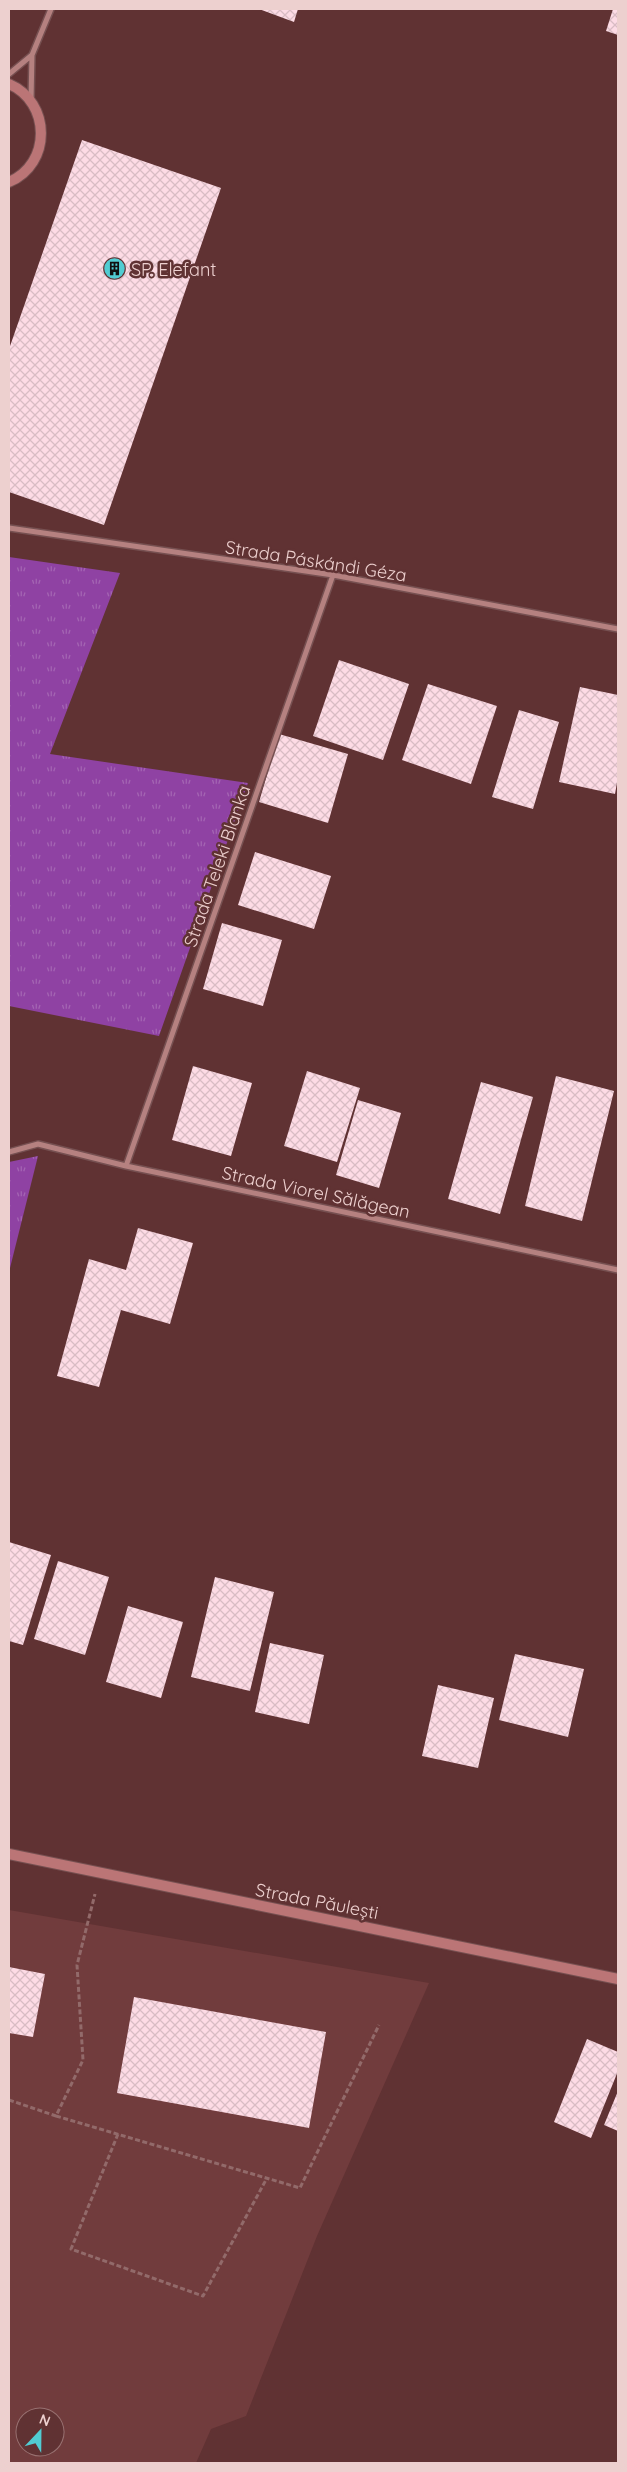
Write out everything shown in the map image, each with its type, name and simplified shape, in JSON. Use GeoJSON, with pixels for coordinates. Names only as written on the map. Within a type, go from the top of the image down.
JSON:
{"type":"FeatureCollection","features":[{"type":"Feature","properties":{"kind":"main road"},"geometry":{"type":"LineString","coordinates":[[9,84],[17,88],[30,100],[39,116],[42,133],[39,151],[30,166],[17,179],[9,182]]}},
{"type":"Feature","properties":{"kind":"main road","name":"Strada Păulești"},"geometry":{"type":"LineString","coordinates":[[9,1854],[618,1979]]}},
{"type":"Feature","properties":{"kind":"street"},"geometry":{"type":"LineString","coordinates":[[30,100],[32,55],[51,9]]}},
{"type":"Feature","properties":{"kind":"street"},"geometry":{"type":"LineString","coordinates":[[9,74],[32,55]]}},
{"type":"Feature","properties":{"kind":"street","name":"Strada Páskándi Géza"},"geometry":{"type":"LineString","coordinates":[[9,528],[333,575],[618,629]]}},
{"type":"Feature","properties":{"kind":"street","name":"Strada Teleki Blanka"},"geometry":{"type":"LineString","coordinates":[[126,1166],[333,575]]}},
{"type":"Feature","properties":{"kind":"street","name":"Strada Viorel Sălăgean"},"geometry":{"type":"LineString","coordinates":[[9,1152],[38,1144],[126,1166],[618,1270]]}},
{"type":"Feature","properties":{"kind":"path"},"geometry":{"type":"LineString","coordinates":[[56,2116],[83,2060],[77,1965],[101,1874]]}},
{"type":"Feature","properties":{"kind":"path"},"geometry":{"type":"LineString","coordinates":[[9,2100],[56,2116],[300,2188],[378,2025]]}},
{"type":"Feature","properties":{"kind":"path"},"geometry":{"type":"LineString","coordinates":[[118,2134],[71,2249],[203,2296],[267,2178]]}},
{"type":"Feature","properties":{"kind":"shaded area"},"geometry":{"type":"Polygon","coordinates":[[[9,1910],[429,1983],[317,2236],[246,2416],[211,2429],[196,2463],[9,2463],[9,1910]]]}},
{"type":"Feature","properties":{"kind":"green space"},"geometry":{"type":"Polygon","coordinates":[[[9,557],[120,573],[50,754],[248,783],[159,1036],[9,1006],[9,557]]]}},
{"type":"Feature","properties":{"kind":"green space"},"geometry":{"type":"Polygon","coordinates":[[[38,1156],[9,1272],[9,1162],[38,1156]]]}},
{"type":"Feature","properties":{"kind":"building"},"geometry":{"type":"Polygon","coordinates":[[[259,9],[298,9],[294,22],[259,9]]]}},
{"type":"Feature","properties":{"kind":"building"},"geometry":{"type":"Polygon","coordinates":[[[613,9],[618,9],[618,35],[606,31],[613,9]]]}},
{"type":"Feature","properties":{"kind":"building","name":"SP. Elefant"},"geometry":{"type":"Polygon","coordinates":[[[82,140],[221,188],[104,525],[9,492],[9,349],[82,140]]]}},
{"type":"Feature","properties":{"kind":"building"},"geometry":{"type":"Polygon","coordinates":[[[339,660],[409,684],[383,760],[313,736],[339,660]]]}},
{"type":"Feature","properties":{"kind":"building"},"geometry":{"type":"Polygon","coordinates":[[[428,684],[497,706],[471,784],[402,760],[428,684]]]}},
{"type":"Feature","properties":{"kind":"building"},"geometry":{"type":"Polygon","coordinates":[[[580,687],[618,695],[618,777],[615,794],[559,782],[580,687]]]}},
{"type":"Feature","properties":{"kind":"building"},"geometry":{"type":"Polygon","coordinates":[[[519,710],[559,722],[533,809],[492,797],[519,710]]]}},
{"type":"Feature","properties":{"kind":"building"},"geometry":{"type":"Polygon","coordinates":[[[279,734],[348,754],[328,823],[259,802],[279,734]]]}},
{"type":"Feature","properties":{"kind":"building"},"geometry":{"type":"Polygon","coordinates":[[[255,852],[331,876],[314,929],[238,905],[255,852]]]}},
{"type":"Feature","properties":{"kind":"building"},"geometry":{"type":"Polygon","coordinates":[[[222,923],[282,940],[263,1006],[203,989],[222,923]]]}},
{"type":"Feature","properties":{"kind":"building"},"geometry":{"type":"Polygon","coordinates":[[[193,1066],[252,1083],[231,1156],[172,1140],[193,1066]]]}},
{"type":"Feature","properties":{"kind":"building"},"geometry":{"type":"Polygon","coordinates":[[[307,1071],[360,1088],[337,1162],[284,1146],[307,1071]]]}},
{"type":"Feature","properties":{"kind":"building"},"geometry":{"type":"Polygon","coordinates":[[[556,1076],[614,1091],[582,1221],[525,1206],[556,1076]]]}},
{"type":"Feature","properties":{"kind":"building"},"geometry":{"type":"Polygon","coordinates":[[[481,1082],[533,1097],[500,1214],[448,1199],[481,1082]]]}},
{"type":"Feature","properties":{"kind":"building"},"geometry":{"type":"Polygon","coordinates":[[[358,1100],[401,1113],[379,1188],[336,1175],[358,1100]]]}},
{"type":"Feature","properties":{"kind":"building"},"geometry":{"type":"Polygon","coordinates":[[[138,1228],[193,1243],[170,1324],[121,1310],[99,1387],[57,1376],[89,1259],[126,1270],[138,1228]]]}},
{"type":"Feature","properties":{"kind":"building"},"geometry":{"type":"Polygon","coordinates":[[[9,1542],[51,1555],[23,1645],[9,1641],[9,1542]]]}},
{"type":"Feature","properties":{"kind":"building"},"geometry":{"type":"Polygon","coordinates":[[[58,1561],[109,1577],[85,1655],[34,1639],[58,1561]]]}},
{"type":"Feature","properties":{"kind":"building"},"geometry":{"type":"Polygon","coordinates":[[[215,1577],[274,1592],[250,1691],[191,1677],[215,1577]]]}},
{"type":"Feature","properties":{"kind":"building"},"geometry":{"type":"Polygon","coordinates":[[[128,1606],[183,1622],[161,1698],[106,1682],[128,1606]]]}},
{"type":"Feature","properties":{"kind":"building"},"geometry":{"type":"Polygon","coordinates":[[[270,1643],[324,1655],[309,1724],[255,1712],[270,1643]]]}},
{"type":"Feature","properties":{"kind":"building"},"geometry":{"type":"Polygon","coordinates":[[[515,1654],[584,1669],[568,1737],[499,1720],[515,1654]]]}},
{"type":"Feature","properties":{"kind":"building"},"geometry":{"type":"Polygon","coordinates":[[[438,1685],[494,1698],[478,1768],[422,1756],[438,1685]]]}},
{"type":"Feature","properties":{"kind":"building"},"geometry":{"type":"Polygon","coordinates":[[[9,1967],[45,1974],[33,2037],[9,2033],[9,1967]]]}},
{"type":"Feature","properties":{"kind":"building"},"geometry":{"type":"Polygon","coordinates":[[[134,1997],[326,2032],[309,2128],[117,2093],[134,1997]]]}},
{"type":"Feature","properties":{"kind":"building"},"geometry":{"type":"Polygon","coordinates":[[[587,2039],[618,2052],[618,2071],[591,2138],[554,2122],[587,2039]]]}},
{"type":"Feature","properties":{"kind":"building"},"geometry":{"type":"Polygon","coordinates":[[[618,2091],[618,2131],[604,2125],[618,2091]]]}},
{"type":"Feature","properties":{"kind":"place","name":"SP. Elefant"},"geometry":{"type":"Point","coordinates":[115,269]}}]}
